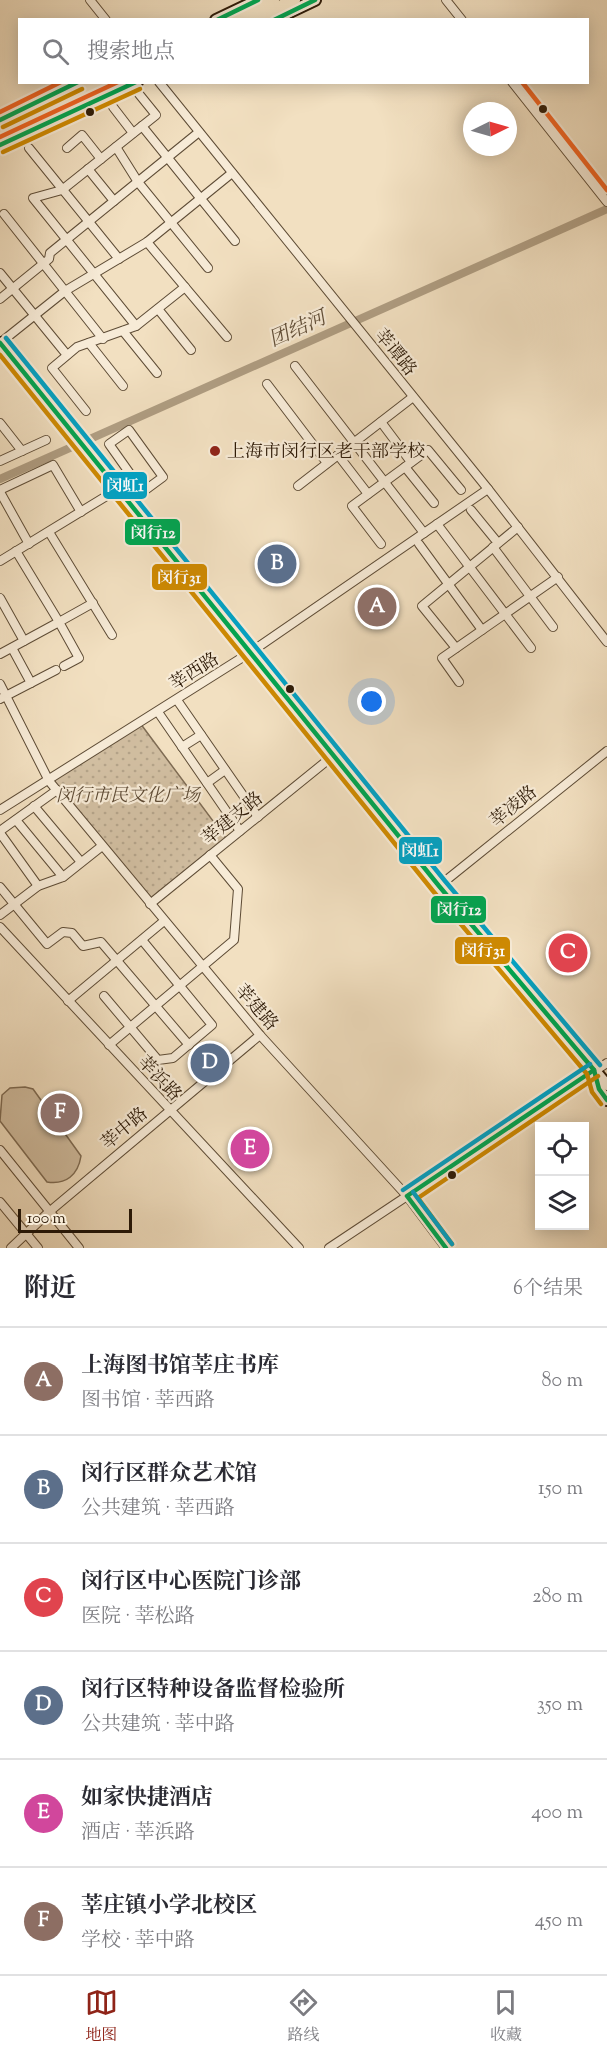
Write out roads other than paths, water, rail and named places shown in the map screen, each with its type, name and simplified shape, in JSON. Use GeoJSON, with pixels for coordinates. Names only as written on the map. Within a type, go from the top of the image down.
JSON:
{"type":"FeatureCollection","features":[{"type":"Feature","properties":{"kind":"main road"},"geometry":{"type":"LineString","coordinates":[[220,18],[258,0]]}},
{"type":"Feature","properties":{"kind":"main road"},"geometry":{"type":"LineString","coordinates":[[235,18],[273,0]]}},
{"type":"Feature","properties":{"kind":"main road"},"geometry":{"type":"LineString","coordinates":[[257,18],[294,0]]}},
{"type":"Feature","properties":{"kind":"main road"},"geometry":{"type":"LineString","coordinates":[[277,18],[315,0]]}},
{"type":"Feature","properties":{"kind":"main road"},"geometry":{"type":"LineString","coordinates":[[0,120],[75,84]]}},
{"type":"Feature","properties":{"kind":"main road"},"geometry":{"type":"LineString","coordinates":[[0,128],[93,84]]}},
{"type":"Feature","properties":{"kind":"main road"},"geometry":{"type":"LineString","coordinates":[[0,138],[114,84]]}},
{"type":"Feature","properties":{"kind":"main road"},"geometry":{"type":"LineString","coordinates":[[0,145],[138,88]]}},
{"type":"Feature","properties":{"kind":"main road"},"geometry":{"type":"LineString","coordinates":[[1,346],[439,886],[607,1085]]}},
{"type":"Feature","properties":{"kind":"main road"},"geometry":{"type":"LineString","coordinates":[[594,1070],[599,1089],[607,1100]]}},
{"type":"Feature","properties":{"kind":"street"},"geometry":{"type":"LineString","coordinates":[[90,0],[104,18]]}},
{"type":"Feature","properties":{"kind":"street"},"geometry":{"type":"LineString","coordinates":[[446,0],[460,18]]}},
{"type":"Feature","properties":{"kind":"street","name":"莘谭路"},"geometry":{"type":"LineString","coordinates":[[161,84],[518,526],[607,642]]}},
{"type":"Feature","properties":{"kind":"street"},"geometry":{"type":"LineString","coordinates":[[514,84],[605,199]]}},
{"type":"Feature","properties":{"kind":"street"},"geometry":{"type":"LineString","coordinates":[[136,326],[33,198],[62,189],[156,115],[138,88]]}},
{"type":"Feature","properties":{"kind":"street"},"geometry":{"type":"LineString","coordinates":[[113,106],[133,133]]}},
{"type":"Feature","properties":{"kind":"street"},"geometry":{"type":"LineString","coordinates":[[142,126],[235,241]]}},
{"type":"Feature","properties":{"kind":"street"},"geometry":{"type":"LineString","coordinates":[[0,299],[43,263],[50,253],[199,132]]}},
{"type":"Feature","properties":{"kind":"street"},"geometry":{"type":"LineString","coordinates":[[67,148],[82,135],[101,159]]}},
{"type":"Feature","properties":{"kind":"street"},"geometry":{"type":"LineString","coordinates":[[116,147],[138,182],[208,268]]}},
{"type":"Feature","properties":{"kind":"street"},"geometry":{"type":"LineString","coordinates":[[29,148],[119,259]]}},
{"type":"Feature","properties":{"kind":"street"},"geometry":{"type":"LineString","coordinates":[[88,169],[114,201]]}},
{"type":"Feature","properties":{"kind":"street"},"geometry":{"type":"LineString","coordinates":[[1,346],[34,315],[65,291],[147,242],[232,173]]}},
{"type":"Feature","properties":{"kind":"street"},"geometry":{"type":"LineString","coordinates":[[4,214],[103,339]]}},
{"type":"Feature","properties":{"kind":"street"},"geometry":{"type":"LineString","coordinates":[[147,242],[227,337]]}},
{"type":"Feature","properties":{"kind":"street"},"geometry":{"type":"LineString","coordinates":[[0,273],[67,356]]}},
{"type":"Feature","properties":{"kind":"street"},"geometry":{"type":"LineString","coordinates":[[86,411],[52,368],[77,348],[136,326],[185,287]]}},
{"type":"Feature","properties":{"kind":"street"},"geometry":{"type":"LineString","coordinates":[[158,309],[191,350]]}},
{"type":"Feature","properties":{"kind":"street"},"geometry":{"type":"LineString","coordinates":[[123,331],[157,372]]}},
{"type":"Feature","properties":{"kind":"street"},"geometry":{"type":"LineString","coordinates":[[89,343],[123,386]]}},
{"type":"Feature","properties":{"kind":"street"},"geometry":{"type":"LineString","coordinates":[[295,366],[424,533]]}},
{"type":"Feature","properties":{"kind":"street"},"geometry":{"type":"LineString","coordinates":[[267,384],[327,463]]}},
{"type":"Feature","properties":{"kind":"street"},"geometry":{"type":"LineString","coordinates":[[298,486],[413,397]]}},
{"type":"Feature","properties":{"kind":"street"},"geometry":{"type":"LineString","coordinates":[[381,422],[434,503]]}},
{"type":"Feature","properties":{"kind":"street"},"geometry":{"type":"LineString","coordinates":[[0,423],[22,450]]}},
{"type":"Feature","properties":{"kind":"street"},"geometry":{"type":"LineString","coordinates":[[129,502],[143,492],[164,477],[129,430],[109,444],[143,492]]}},
{"type":"Feature","properties":{"kind":"street"},"geometry":{"type":"LineString","coordinates":[[0,461],[45,440]]}},
{"type":"Feature","properties":{"kind":"street"},"geometry":{"type":"LineString","coordinates":[[381,544],[352,506],[428,450],[461,490]]}},
{"type":"Feature","properties":{"kind":"street"},"geometry":{"type":"LineString","coordinates":[[338,455],[368,494]]}},
{"type":"Feature","properties":{"kind":"street"},"geometry":{"type":"LineString","coordinates":[[29,544],[0,491],[53,465],[81,512]]}},
{"type":"Feature","properties":{"kind":"street"},"geometry":{"type":"LineString","coordinates":[[0,561],[118,489]]}},
{"type":"Feature","properties":{"kind":"street","name":"莘西路"},"geometry":{"type":"LineString","coordinates":[[0,810],[251,652],[488,489]]}},
{"type":"Feature","properties":{"kind":"street"},"geometry":{"type":"LineString","coordinates":[[471,510],[553,627]]}},
{"type":"Feature","properties":{"kind":"street"},"geometry":{"type":"LineString","coordinates":[[437,524],[531,648]]}},
{"type":"Feature","properties":{"kind":"street"},"geometry":{"type":"LineString","coordinates":[[456,648],[422,606],[518,526]]}},
{"type":"Feature","properties":{"kind":"street"},"geometry":{"type":"LineString","coordinates":[[49,531],[112,635]]}},
{"type":"Feature","properties":{"kind":"street"},"geometry":{"type":"LineString","coordinates":[[419,544],[482,630]]}},
{"type":"Feature","properties":{"kind":"street"},"geometry":{"type":"LineString","coordinates":[[3,697],[79,658],[16,551]]}},
{"type":"Feature","properties":{"kind":"street"},"geometry":{"type":"LineString","coordinates":[[459,682],[442,658],[558,577]]}},
{"type":"Feature","properties":{"kind":"street"},"geometry":{"type":"LineString","coordinates":[[0,598],[24,641]]}},
{"type":"Feature","properties":{"kind":"street"},"geometry":{"type":"LineString","coordinates":[[0,654],[93,603]]}},
{"type":"Feature","properties":{"kind":"street"},"geometry":{"type":"LineString","coordinates":[[12,648],[31,683]]}},
{"type":"Feature","properties":{"kind":"street","name":"莘建路"},"geometry":{"type":"LineString","coordinates":[[0,684],[3,697],[49,781],[260,1035],[407,1196],[446,1248]]}},
{"type":"Feature","properties":{"kind":"street"},"geometry":{"type":"LineString","coordinates":[[177,700],[258,817]]}},
{"type":"Feature","properties":{"kind":"street"},"geometry":{"type":"LineString","coordinates":[[158,712],[240,831]]}},
{"type":"Feature","properties":{"kind":"street"},"geometry":{"type":"LineString","coordinates":[[182,747],[201,735]]}},
{"type":"Feature","properties":{"kind":"street","name":"莘凌路"},"geometry":{"type":"LineString","coordinates":[[439,886],[607,751]]}},
{"type":"Feature","properties":{"kind":"street","name":"莘建支路"},"geometry":{"type":"LineString","coordinates":[[150,904],[334,755]]}},
{"type":"Feature","properties":{"kind":"street"},"geometry":{"type":"LineString","coordinates":[[207,783],[225,770]]}},
{"type":"Feature","properties":{"kind":"street"},"geometry":{"type":"LineString","coordinates":[[38,886],[0,832],[57,790]]}},
{"type":"Feature","properties":{"kind":"street"},"geometry":{"type":"LineString","coordinates":[[34,806],[81,862]]}},
{"type":"Feature","properties":{"kind":"street"},"geometry":{"type":"LineString","coordinates":[[16,820],[63,877]]}},
{"type":"Feature","properties":{"kind":"street"},"geometry":{"type":"LineString","coordinates":[[0,915],[38,886],[63,877],[102,846]]}},
{"type":"Feature","properties":{"kind":"street"},"geometry":{"type":"LineString","coordinates":[[109,1045],[234,940],[238,889],[210,855]]}},
{"type":"Feature","properties":{"kind":"street"},"geometry":{"type":"LineString","coordinates":[[0,887],[47,944],[63,932],[72,933],[83,946],[101,942],[189,1045]]}},
{"type":"Feature","properties":{"kind":"street"},"geometry":{"type":"LineString","coordinates":[[68,1000],[164,921]]}},
{"type":"Feature","properties":{"kind":"street","name":"莘浜路"},"geometry":{"type":"LineString","coordinates":[[0,927],[299,1248]]}},
{"type":"Feature","properties":{"kind":"street"},"geometry":{"type":"LineString","coordinates":[[104,996],[158,1060],[173,1058],[212,1025],[142,940]]}},
{"type":"Feature","properties":{"kind":"street","name":"莘中路"},"geometry":{"type":"LineString","coordinates":[[11,1248],[49,1212],[260,1035]]}},
{"type":"Feature","properties":{"kind":"street"},"geometry":{"type":"LineString","coordinates":[[329,1248],[607,1063]]}},
{"type":"Feature","properties":{"kind":"street"},"geometry":{"type":"LineString","coordinates":[[0,1150],[80,1248]]}},
{"type":"Feature","properties":{"kind":"street"},"geometry":{"type":"LineString","coordinates":[[0,1202],[38,1248]]}},
{"type":"Feature","properties":{"kind":"waterway","name":"团结河"},"geometry":{"type":"LineString","coordinates":[[0,479],[607,209]]}},
{"type":"Feature","properties":{"kind":"place","name":"上海市闵行区老干部学校"},"geometry":{"type":"Point","coordinates":[215,451]}},
{"type":"Feature","properties":{"kind":"place","name":"闵行区群众艺术馆"},"geometry":{"type":"Point","coordinates":[277,564]}},
{"type":"Feature","properties":{"kind":"place","name":"上海图书馆莘庄书库"},"geometry":{"type":"Point","coordinates":[377,607]}},
{"type":"Feature","properties":{"kind":"place","name":"闵行区中心医院门诊部"},"geometry":{"type":"Point","coordinates":[568,953]}},
{"type":"Feature","properties":{"kind":"place","name":"闵行区特种设备监督检验所"},"geometry":{"type":"Point","coordinates":[210,1063]}},
{"type":"Feature","properties":{"kind":"place","name":"莘庄镇小学北校区"},"geometry":{"type":"Point","coordinates":[60,1113]}},
{"type":"Feature","properties":{"kind":"place","name":"如家快捷酒店"},"geometry":{"type":"Point","coordinates":[250,1149]}},
{"type":"Feature","properties":{"kind":"park label","name":"闵行市民文化广场"},"geometry":{"type":"Point","coordinates":[128,795]}}]}
